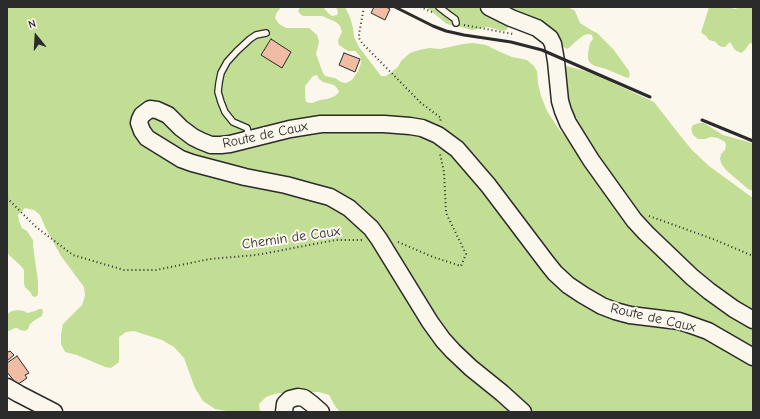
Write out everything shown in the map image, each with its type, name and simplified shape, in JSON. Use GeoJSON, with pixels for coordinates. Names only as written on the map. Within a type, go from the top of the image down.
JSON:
{"type":"FeatureCollection","features":[{"type":"Feature","properties":{"kind":"street"},"geometry":{"type":"LineString","coordinates":[[489,7],[511,18],[537,28],[546,35],[553,44],[560,101],[568,123],[591,160],[634,220],[646,234],[692,277],[722,300],[753,320]]}},
{"type":"Feature","properties":{"kind":"street","name":"Route de Caux"},"geometry":{"type":"LineString","coordinates":[[523,412],[462,359],[443,340],[430,322],[380,239],[371,228],[349,208],[330,198],[286,185],[245,177],[181,159],[147,138],[139,123],[142,115],[150,109],[157,110],[168,115],[193,137],[210,145],[230,144],[301,126],[332,123],[410,126],[422,128],[438,134],[456,149],[480,174],[555,273],[583,295],[602,306],[615,311],[630,315],[679,321],[708,331],[753,357]]}},
{"type":"Feature","properties":{"kind":"street"},"geometry":{"type":"LineString","coordinates":[[7,387],[54,412]]}},
{"type":"Feature","properties":{"kind":"street"},"geometry":{"type":"LineString","coordinates":[[284,412],[285,404],[290,399],[298,397],[304,398],[321,412]]}},
{"type":"Feature","properties":{"kind":"lane"},"geometry":{"type":"LineString","coordinates":[[439,7],[455,19],[456,22]]}},
{"type":"Feature","properties":{"kind":"lane"},"geometry":{"type":"LineString","coordinates":[[250,139],[248,128],[233,122],[225,112],[218,92],[219,83],[221,73],[227,62],[237,51],[256,35],[266,33]]}},
{"type":"Feature","properties":{"kind":"path"},"geometry":{"type":"LineString","coordinates":[[364,7],[359,38],[362,43],[421,103],[441,118],[438,134]]}},
{"type":"Feature","properties":{"kind":"path"},"geometry":{"type":"LineString","coordinates":[[420,7],[432,13]]}},
{"type":"Feature","properties":{"kind":"path"},"geometry":{"type":"LineString","coordinates":[[456,22],[522,35],[532,26]]}},
{"type":"Feature","properties":{"kind":"path","name":"Chemin de Caux"},"geometry":{"type":"LineString","coordinates":[[7,198],[36,227],[73,255],[124,270],[156,270],[210,259],[256,255],[336,240],[380,239],[397,242],[433,257],[461,266],[466,254],[446,213],[444,172],[438,134]]}},
{"type":"Feature","properties":{"kind":"path"},"geometry":{"type":"LineString","coordinates":[[648,215],[713,239],[753,256]]}},
{"type":"Feature","properties":{"kind":"green space"},"geometry":{"type":"Polygon","coordinates":[[[7,7],[281,7],[275,18],[279,24],[286,28],[309,28],[317,35],[319,42],[316,54],[323,73],[325,76],[335,78],[346,83],[352,80],[361,63],[360,56],[355,51],[348,51],[339,45],[338,40],[342,32],[340,26],[336,22],[322,16],[303,16],[298,11],[300,7],[323,7],[332,16],[337,15],[338,12],[336,7],[345,7],[350,17],[354,37],[359,47],[381,76],[386,76],[398,67],[401,61],[410,53],[419,50],[430,48],[440,49],[473,43],[486,45],[512,57],[527,60],[534,66],[537,71],[541,96],[547,111],[564,135],[570,135],[577,123],[577,118],[566,105],[563,65],[585,71],[654,102],[692,150],[709,166],[753,198],[753,412],[340,412],[329,395],[319,392],[289,394],[278,393],[266,397],[259,404],[260,412],[232,412],[215,409],[203,401],[195,388],[184,358],[174,347],[162,340],[134,331],[126,332],[119,337],[119,362],[111,368],[65,352],[61,344],[63,324],[82,305],[85,296],[84,287],[61,256],[40,215],[34,210],[25,208],[18,215],[22,228],[27,231],[33,240],[38,281],[37,296],[32,296],[25,287],[24,270],[7,252],[7,7]],[[317,75],[313,76],[305,86],[306,102],[312,103],[327,99],[335,96],[339,92],[334,85],[323,82],[317,75]]]}},
{"type":"Feature","properties":{"kind":"green space"},"geometry":{"type":"Polygon","coordinates":[[[426,7],[477,7],[484,13],[504,23],[508,26],[508,28],[503,31],[488,27],[472,30],[447,24],[426,7]]]}},
{"type":"Feature","properties":{"kind":"green space"},"geometry":{"type":"Polygon","coordinates":[[[506,7],[570,8],[575,11],[580,23],[597,33],[614,50],[629,71],[630,75],[628,78],[590,63],[588,53],[590,43],[593,39],[592,35],[584,35],[567,49],[554,37],[548,25],[518,14],[506,7]]]}},
{"type":"Feature","properties":{"kind":"green space"},"geometry":{"type":"Polygon","coordinates":[[[709,7],[727,7],[735,9],[741,7],[753,7],[753,44],[749,44],[741,53],[735,50],[730,42],[725,47],[722,47],[716,42],[709,40],[701,32],[709,7]]]}},
{"type":"Feature","properties":{"kind":"green space"},"geometry":{"type":"Polygon","coordinates":[[[704,123],[723,135],[753,143],[753,191],[748,189],[722,165],[720,159],[721,154],[725,150],[725,142],[718,138],[711,137],[698,139],[693,135],[691,129],[693,125],[704,123]]]}},
{"type":"Feature","properties":{"kind":"green space"},"geometry":{"type":"Polygon","coordinates":[[[42,309],[43,311],[42,316],[30,324],[28,329],[25,331],[15,328],[7,332],[7,314],[18,310],[27,313],[42,309]]]}},
{"type":"Feature","properties":{"kind":"building"},"geometry":{"type":"Polygon","coordinates":[[[374,7],[386,7],[390,9],[385,20],[371,13],[374,7]]]}},
{"type":"Feature","properties":{"kind":"building"},"geometry":{"type":"Polygon","coordinates":[[[271,39],[291,52],[282,68],[261,55],[271,39]]]}},
{"type":"Feature","properties":{"kind":"building"},"geometry":{"type":"Polygon","coordinates":[[[344,53],[360,59],[355,72],[339,65],[344,53]]]}},
{"type":"Feature","properties":{"kind":"building"},"geometry":{"type":"Polygon","coordinates":[[[7,351],[10,351],[14,355],[7,361],[7,351]]]}},
{"type":"Feature","properties":{"kind":"building"},"geometry":{"type":"Polygon","coordinates":[[[17,356],[29,373],[25,375],[27,378],[17,385],[7,372],[7,363],[17,356]]]}},
{"type":"Feature","properties":{"kind":"railway"},"geometry":{"type":"LineString","coordinates":[[395,7],[446,31],[511,42],[542,50],[650,97]]}},
{"type":"Feature","properties":{"kind":"railway"},"geometry":{"type":"LineString","coordinates":[[702,120],[753,141]]}}]}
